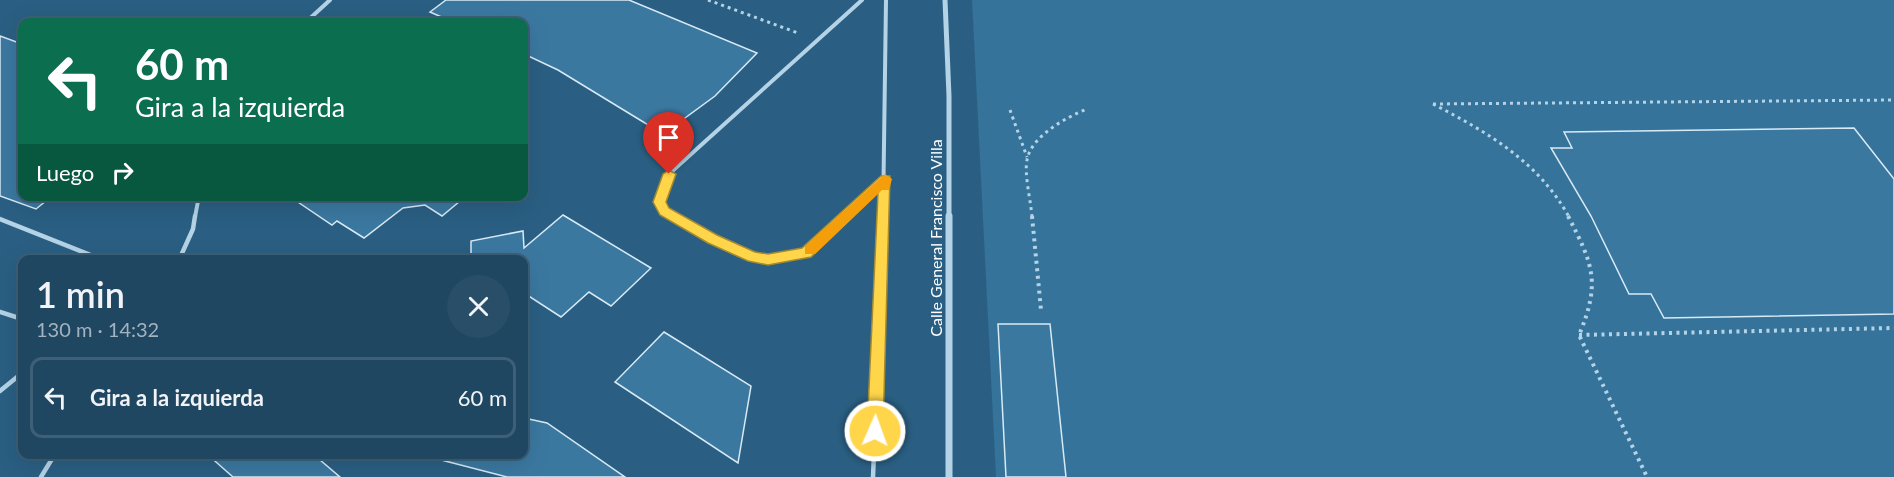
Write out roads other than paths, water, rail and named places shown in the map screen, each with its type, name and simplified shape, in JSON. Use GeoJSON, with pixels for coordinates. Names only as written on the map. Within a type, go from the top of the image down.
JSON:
{"type":"FeatureCollection","features":[{"type":"Feature","properties":{"kind":"street","name":"Calle General Francisco Villa"},"geometry":{"type":"LineString","coordinates":[[945,0],[949,96],[949,477]]}},
{"type":"Feature","properties":{"kind":"lane"},"geometry":{"type":"LineString","coordinates":[[310,18],[330,0]]}},
{"type":"Feature","properties":{"kind":"lane"},"geometry":{"type":"LineString","coordinates":[[862,0],[669,174],[660,202],[665,211],[712,239],[753,257],[780,259],[796,257],[817,245],[885,179]]}},
{"type":"Feature","properties":{"kind":"lane"},"geometry":{"type":"LineString","coordinates":[[873,477],[885,179],[886,0]]}},
{"type":"Feature","properties":{"kind":"lane"},"geometry":{"type":"LineString","coordinates":[[181,255],[193,229],[198,201]]}},
{"type":"Feature","properties":{"kind":"lane"},"geometry":{"type":"LineString","coordinates":[[0,219],[90,255]]}},
{"type":"Feature","properties":{"kind":"lane"},"geometry":{"type":"LineString","coordinates":[[0,312],[18,319]]}},
{"type":"Feature","properties":{"kind":"lane"},"geometry":{"type":"LineString","coordinates":[[0,391],[18,376]]}},
{"type":"Feature","properties":{"kind":"lane"},"geometry":{"type":"LineString","coordinates":[[41,477],[52,459]]}}]}
